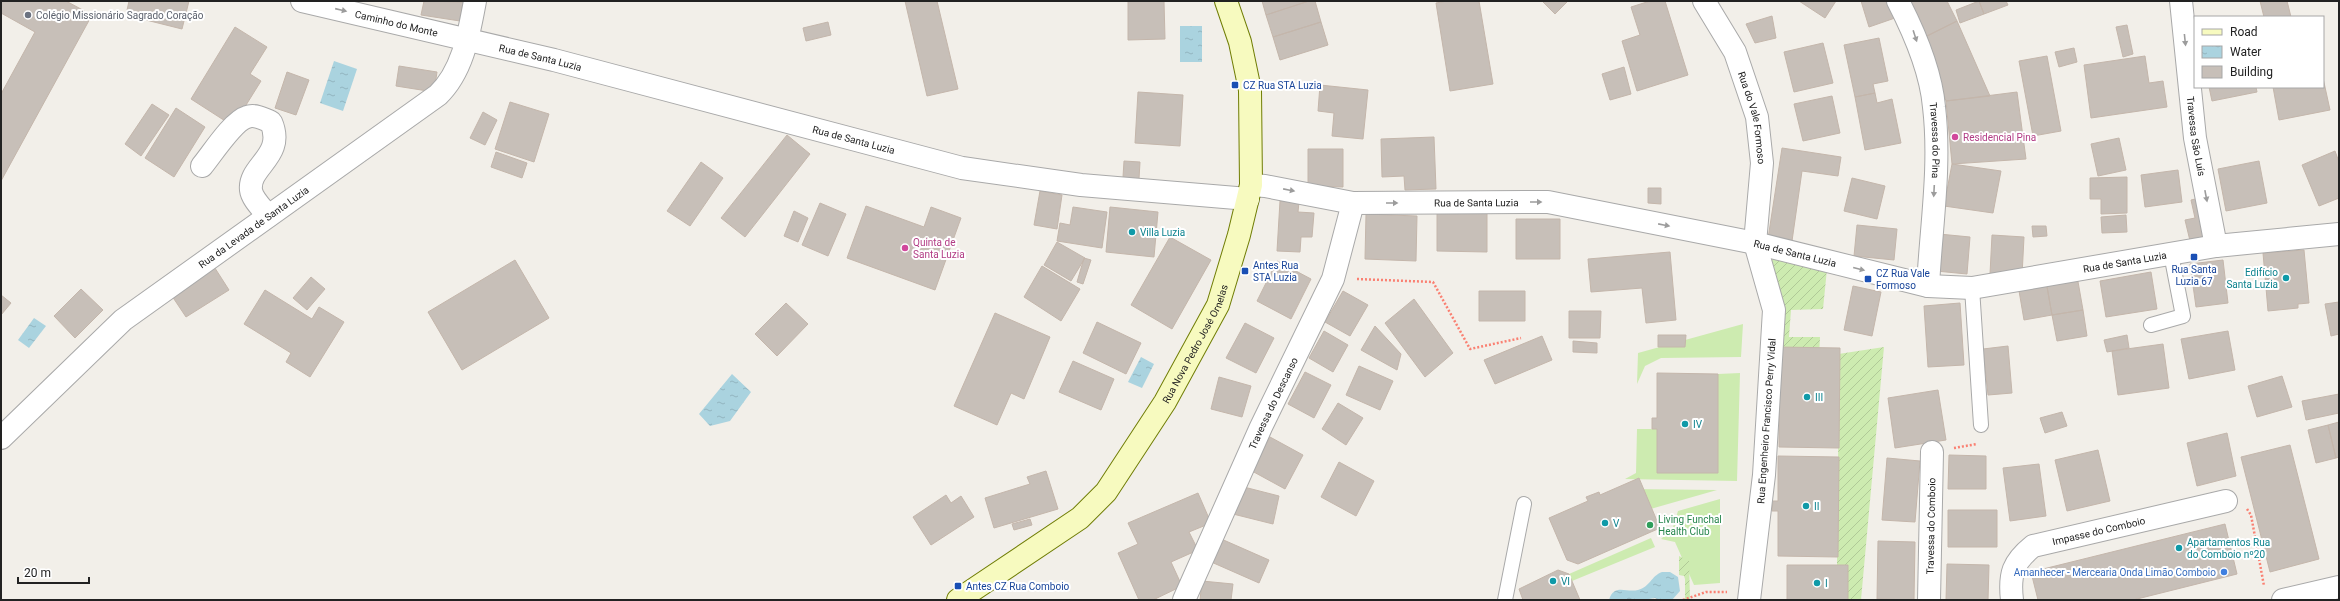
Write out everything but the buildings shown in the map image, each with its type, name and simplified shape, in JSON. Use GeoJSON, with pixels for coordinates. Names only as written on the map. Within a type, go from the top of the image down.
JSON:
{"type":"FeatureCollection","features":[{"type":"Feature","properties":{"kind":"street","name":"Caminho do Monte"},"geometry":{"type":"LineString","coordinates":[[302,1],[468,38]]}},
{"type":"Feature","properties":{"kind":"street","name":"Rua da Levada de Santa Luzia"},"geometry":{"type":"LineString","coordinates":[[1,438],[123,320],[438,95],[451,80],[468,38],[475,1]]}},
{"type":"Feature","properties":{"kind":"street","name":"Rua Nova Pedro José Ornelas"},"geometry":{"type":"LineString","coordinates":[[958,600],[1080,518],[1106,492],[1165,402],[1218,305],[1250,192],[1250,90],[1240,42],[1226,1]]}},
{"type":"Feature","properties":{"kind":"street","name":"Rua do Vale Formoso"},"geometry":{"type":"LineString","coordinates":[[1704,1],[1735,52],[1757,117],[1762,163],[1755,243]]}},
{"type":"Feature","properties":{"kind":"street","name":"Travessa do Pina"},"geometry":{"type":"LineString","coordinates":[[1898,1],[1913,30],[1934,106],[1936,149],[1928,286]]}},
{"type":"Feature","properties":{"kind":"street","name":"Travessa São Luís"},"geometry":{"type":"LineString","coordinates":[[2181,1],[2195,138],[2216,246]]}},
{"type":"Feature","properties":{"kind":"street","name":"Rua de Santa Luzia"},"geometry":{"type":"LineString","coordinates":[[468,38],[962,168],[1081,185],[1250,192],[1265,186],[1353,203],[1548,202],[1755,243],[1928,286],[1972,288],[2216,246],[2339,234]]}},
{"type":"Feature","properties":{"kind":"street"},"geometry":{"type":"LineString","coordinates":[[202,166],[239,122],[248,116],[260,117],[271,122],[276,132],[276,142],[252,182],[251,190],[253,196],[268,216]]}},
{"type":"Feature","properties":{"kind":"street","name":"Travessa do Descanso"},"geometry":{"type":"LineString","coordinates":[[1184,600],[1261,427],[1333,279],[1353,203]]}},
{"type":"Feature","properties":{"kind":"street","name":"Rua Engenheiro Francisco Perry Vidal"},"geometry":{"type":"LineString","coordinates":[[1749,600],[1764,475],[1774,310],[1755,243]]}},
{"type":"Feature","properties":{"kind":"street","name":"Travessa do Comboio"},"geometry":{"type":"LineString","coordinates":[[1929,600],[1932,452]]}},
{"type":"Feature","properties":{"kind":"street","name":"Impasse do Comboio"},"geometry":{"type":"LineString","coordinates":[[2012,600],[2012,569],[2021,555],[2032,546],[2236,504]]}},
{"type":"Feature","properties":{"kind":"street"},"geometry":{"type":"LineString","coordinates":[[2282,600],[2339,587]]}},
{"type":"Feature","properties":{"kind":"lane"},"geometry":{"type":"LineString","coordinates":[[2151,325],[2183,316],[2171,254]]}},
{"type":"Feature","properties":{"kind":"lane"},"geometry":{"type":"LineString","coordinates":[[1972,288],[1981,425]]}},
{"type":"Feature","properties":{"kind":"lane"},"geometry":{"type":"LineString","coordinates":[[1505,600],[1524,504]]}},
{"type":"Feature","properties":{"kind":"path"},"geometry":{"type":"LineString","coordinates":[[1333,279],[1433,282],[1470,349],[1521,338]]}},
{"type":"Feature","properties":{"kind":"path"},"geometry":{"type":"LineString","coordinates":[[2236,504],[2251,515],[2265,588]]}},
{"type":"Feature","properties":{"kind":"path"},"geometry":{"type":"LineString","coordinates":[[1684,600],[1706,592],[1728,592]]}},
{"type":"Feature","properties":{"kind":"green space"},"geometry":{"type":"Polygon","coordinates":[[[1772,256],[1827,269],[1823,309],[1791,310],[1789,337],[1820,337],[1819,357],[1884,347],[1861,600],[1848,600],[1848,565],[1837,565],[1839,366],[1770,365],[1772,256]]]}},
{"type":"Feature","properties":{"kind":"green space"},"geometry":{"type":"Polygon","coordinates":[[[1743,324],[1741,357],[1661,358],[1645,366],[1637,384],[1638,353],[1743,324]]]}},
{"type":"Feature","properties":{"kind":"green space"},"geometry":{"type":"Polygon","coordinates":[[[1740,373],[1737,481],[1625,479],[1636,473],[1637,429],[1657,429],[1658,473],[1718,473],[1718,374],[1740,373]]]}},
{"type":"Feature","properties":{"kind":"green space"},"geometry":{"type":"Polygon","coordinates":[[[1629,489],[1717,490],[1640,512],[1629,489]]]}},
{"type":"Feature","properties":{"kind":"green space"},"geometry":{"type":"Polygon","coordinates":[[[1720,499],[1720,583],[1694,585],[1675,542],[1661,539],[1673,527],[1678,511],[1720,499]]]}},
{"type":"Feature","properties":{"kind":"green space"},"geometry":{"type":"Polygon","coordinates":[[[1651,538],[1655,547],[1572,581],[1569,574],[1651,538]]]}},
{"type":"Feature","properties":{"kind":"green space"},"geometry":{"type":"Polygon","coordinates":[[[1679,556],[1689,561],[1690,600],[1685,600],[1685,579],[1684,576],[1679,575],[1679,556]]]}},
{"type":"Feature","properties":{"kind":"water"},"geometry":{"type":"Polygon","coordinates":[[[1180,26],[1202,26],[1202,62],[1180,62],[1180,26]]]}},
{"type":"Feature","properties":{"kind":"water"},"geometry":{"type":"Polygon","coordinates":[[[334,61],[357,69],[343,111],[320,103],[334,61]]]}},
{"type":"Feature","properties":{"kind":"water"},"geometry":{"type":"Polygon","coordinates":[[[34,318],[46,326],[29,348],[18,340],[34,318]]]}},
{"type":"Feature","properties":{"kind":"water"},"geometry":{"type":"Polygon","coordinates":[[[1141,357],[1154,364],[1142,388],[1128,382],[1141,357]]]}},
{"type":"Feature","properties":{"kind":"water"},"geometry":{"type":"Polygon","coordinates":[[[732,374],[751,392],[730,421],[710,426],[699,414],[732,374]]]}},
{"type":"Feature","properties":{"kind":"water"},"geometry":{"type":"Polygon","coordinates":[[[1662,572],[1670,572],[1678,577],[1680,591],[1672,600],[1659,600],[1655,598],[1643,600],[1609,600],[1611,595],[1617,590],[1634,591],[1642,589],[1655,576],[1662,572]]]}},
{"type":"Feature","properties":{"kind":"place","name":"Colégio Missionário Sagrado Coração"},"geometry":{"type":"Point","coordinates":[28,15]}},
{"type":"Feature","properties":{"kind":"place","name":"CZ Rua STA Luzia"},"geometry":{"type":"Point","coordinates":[1235,85]}},
{"type":"Feature","properties":{"kind":"place","name":"Residencial Pina"},"geometry":{"type":"Point","coordinates":[1955,137]}},
{"type":"Feature","properties":{"kind":"place","name":"Villa Luzia"},"geometry":{"type":"Point","coordinates":[1132,232]}},
{"type":"Feature","properties":{"kind":"place","name":"Quinta de Santa Luzia"},"geometry":{"type":"Point","coordinates":[905,248]}},
{"type":"Feature","properties":{"kind":"place","name":"Rua Santa Luzia 67"},"geometry":{"type":"Point","coordinates":[2194,257]}},
{"type":"Feature","properties":{"kind":"place","name":"Antes Rua STA Luzia"},"geometry":{"type":"Point","coordinates":[1245,271]}},
{"type":"Feature","properties":{"kind":"place","name":"Edifício Santa Luzia"},"geometry":{"type":"Point","coordinates":[2286,278]}},
{"type":"Feature","properties":{"kind":"place","name":"CZ Rua Vale Formoso"},"geometry":{"type":"Point","coordinates":[1868,279]}},
{"type":"Feature","properties":{"kind":"place","name":"III"},"geometry":{"type":"Point","coordinates":[1807,397]}},
{"type":"Feature","properties":{"kind":"place","name":"IV"},"geometry":{"type":"Point","coordinates":[1685,424]}},
{"type":"Feature","properties":{"kind":"place","name":"II"},"geometry":{"type":"Point","coordinates":[1806,506]}},
{"type":"Feature","properties":{"kind":"place","name":"V"},"geometry":{"type":"Point","coordinates":[1605,523]}},
{"type":"Feature","properties":{"kind":"place","name":"Living Funchal Health Club"},"geometry":{"type":"Point","coordinates":[1650,525]}},
{"type":"Feature","properties":{"kind":"place","name":"Apartamentos Rua do Comboio nº20"},"geometry":{"type":"Point","coordinates":[2179,548]}},
{"type":"Feature","properties":{"kind":"place","name":"Amanhecer - Mercearia Onda Limão Comboio"},"geometry":{"type":"Point","coordinates":[2224,572]}},
{"type":"Feature","properties":{"kind":"place","name":"VI"},"geometry":{"type":"Point","coordinates":[1553,581]}},
{"type":"Feature","properties":{"kind":"place","name":"I"},"geometry":{"type":"Point","coordinates":[1817,583]}},
{"type":"Feature","properties":{"kind":"place","name":"Antes CZ Rua Comboio"},"geometry":{"type":"Point","coordinates":[958,586]}}]}
